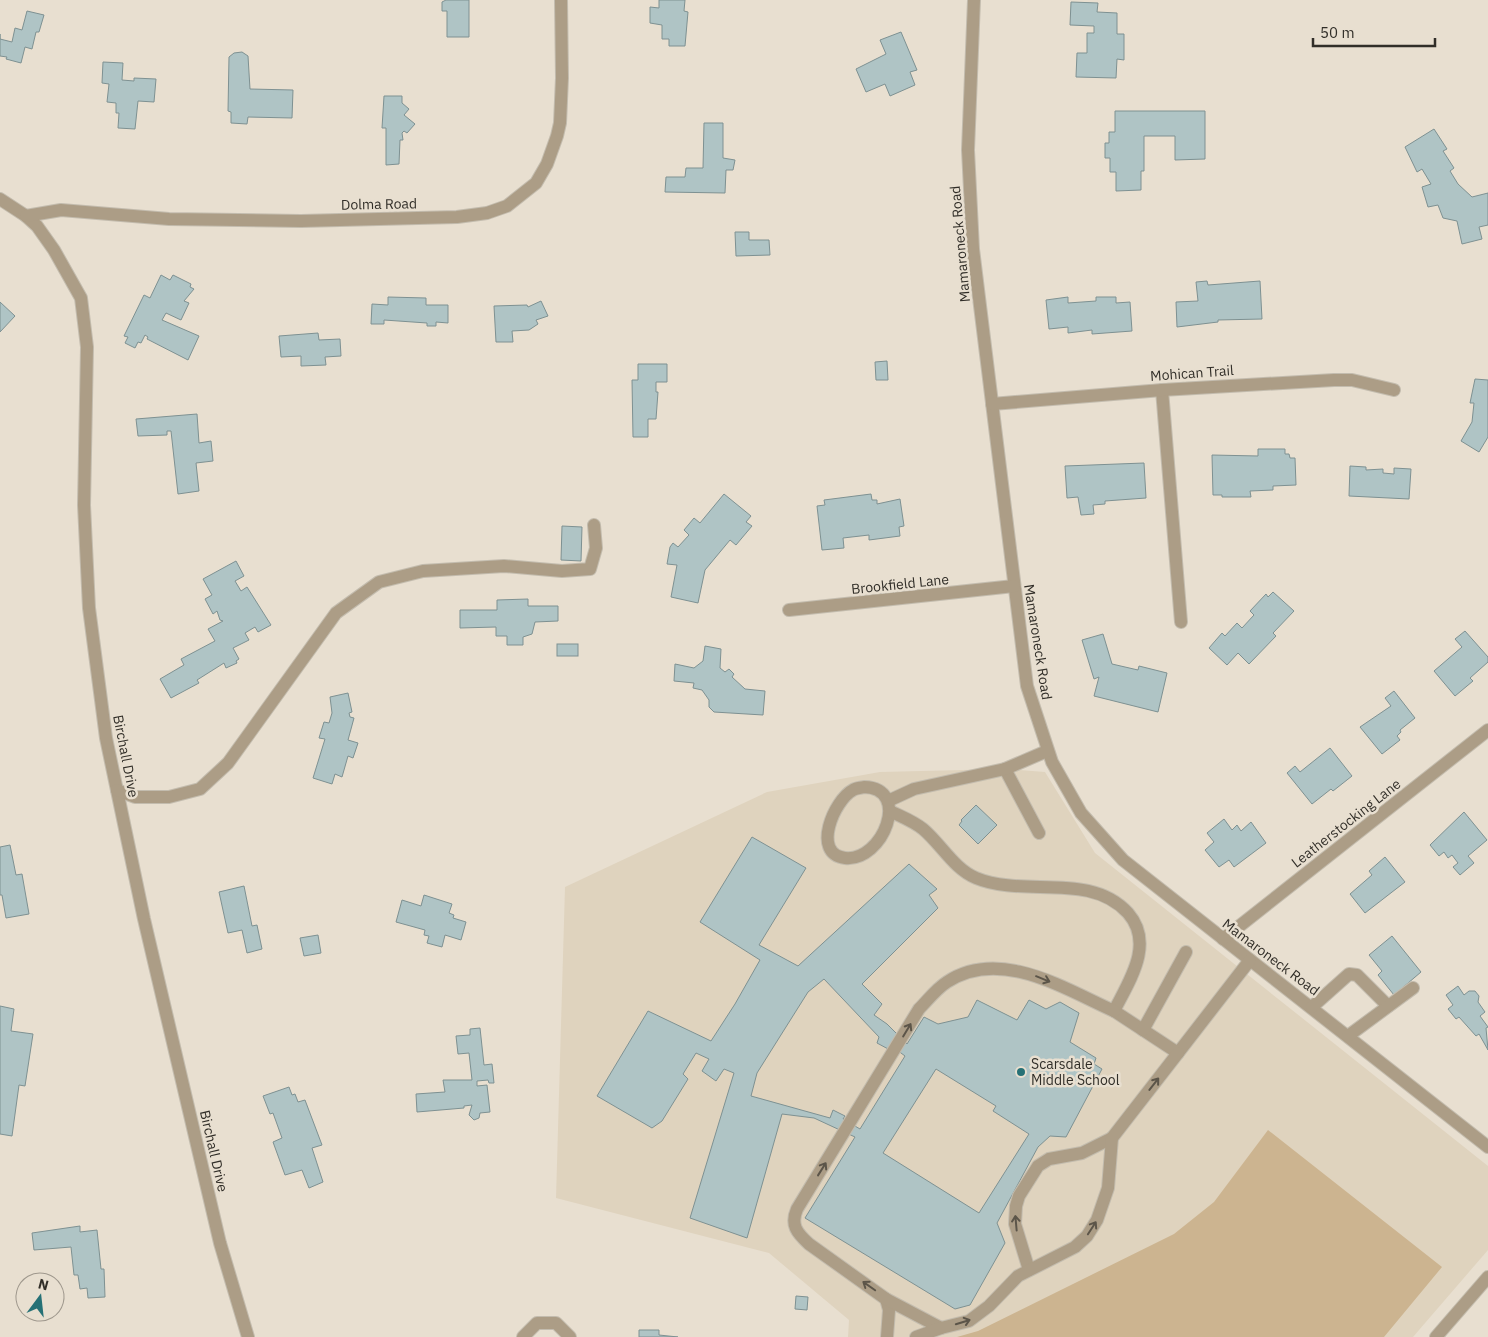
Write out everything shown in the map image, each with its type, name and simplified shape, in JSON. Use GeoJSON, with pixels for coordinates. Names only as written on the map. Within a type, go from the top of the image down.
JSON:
{"type":"FeatureCollection","features":[{"type":"Feature","properties":{"kind":"street","name":"Dolma Road"},"geometry":{"type":"LineString","coordinates":[[26,216],[61,210],[169,219],[301,221],[457,217],[487,213],[507,206],[536,182],[547,164],[557,136],[560,123],[562,86],[561,0]]}},
{"type":"Feature","properties":{"kind":"street","name":"Mamaroneck Road"},"geometry":{"type":"LineString","coordinates":[[974,0],[968,150],[973,249],[1027,686],[1047,751],[1080,813],[1101,837],[1147,881],[1312,1007],[1488,1147]]}},
{"type":"Feature","properties":{"kind":"street","name":"Birchall Drive"},"geometry":{"type":"LineString","coordinates":[[0,199],[26,216],[54,250],[81,298],[88,375],[84,505],[89,608],[106,738],[144,919],[220,1243],[248,1337]]}},
{"type":"Feature","properties":{"kind":"street","name":"Mohican Trail"},"geometry":{"type":"LineString","coordinates":[[992,404],[1162,390],[1334,380],[1352,380],[1394,390]]}},
{"type":"Feature","properties":{"kind":"street"},"geometry":{"type":"LineString","coordinates":[[1162,390],[1182,622]]}},
{"type":"Feature","properties":{"kind":"street"},"geometry":{"type":"LineString","coordinates":[[117,790],[135,797],[169,797],[200,790],[228,763],[336,613],[379,582],[423,570],[504,566],[562,571],[590,568],[596,548],[594,525]]}},
{"type":"Feature","properties":{"kind":"street","name":"Brookfield Lane"},"geometry":{"type":"LineString","coordinates":[[789,610],[1014,586]]}},
{"type":"Feature","properties":{"kind":"street","name":"Leatherstocking Lane"},"geometry":{"type":"LineString","coordinates":[[1223,939],[1488,730]]}},
{"type":"Feature","properties":{"kind":"street"},"geometry":{"type":"LineString","coordinates":[[1047,751],[1005,769],[914,789],[889,806],[884,831],[870,851],[858,856],[845,858],[834,854],[829,847],[827,838],[832,816],[837,806],[853,789],[874,787],[882,792],[889,806],[924,830],[964,872],[974,878],[999,884],[1101,893],[1118,902],[1132,918],[1138,932],[1140,947],[1137,966],[1114,1011]]}},
{"type":"Feature","properties":{"kind":"street"},"geometry":{"type":"LineString","coordinates":[[1005,769],[1039,832]]}},
{"type":"Feature","properties":{"kind":"street"},"geometry":{"type":"LineString","coordinates":[[1143,1030],[1186,952]]}},
{"type":"Feature","properties":{"kind":"street"},"geometry":{"type":"LineString","coordinates":[[1029,1270],[1014,1224],[1019,1196],[1038,1166],[1048,1159],[1082,1153],[1112,1138],[1250,960]]}},
{"type":"Feature","properties":{"kind":"street"},"geometry":{"type":"LineString","coordinates":[[941,1328],[886,1299],[809,1244],[800,1236],[793,1219],[920,1010],[945,983],[954,978],[981,970],[1016,971],[1040,977],[1114,1011],[1178,1053]]}},
{"type":"Feature","properties":{"kind":"street"},"geometry":{"type":"LineString","coordinates":[[1312,1007],[1349,974],[1357,975],[1388,1006]]}},
{"type":"Feature","properties":{"kind":"street"},"geometry":{"type":"LineString","coordinates":[[1348,1036],[1413,988]]}},
{"type":"Feature","properties":{"kind":"street"},"geometry":{"type":"LineString","coordinates":[[916,1337],[969,1321],[988,1306],[1018,1276],[1075,1247],[1087,1236],[1097,1220],[1108,1188],[1112,1138]]}},
{"type":"Feature","properties":{"kind":"street"},"geometry":{"type":"LineString","coordinates":[[1436,1337],[1488,1277]]}},
{"type":"Feature","properties":{"kind":"street"},"geometry":{"type":"LineString","coordinates":[[886,1299],[889,1310],[887,1337]]}},
{"type":"Feature","properties":{"kind":"street"},"geometry":{"type":"LineString","coordinates":[[524,1337],[536,1323],[556,1323],[570,1337]]}},
{"type":"Feature","properties":{"kind":"shaded area","name":"Scarsdale Middle School"},"geometry":{"type":"Polygon","coordinates":[[[1005,769],[1045,772],[1095,853],[1488,1166],[1488,1250],[1413,1337],[848,1337],[849,1320],[769,1253],[556,1198],[565,887],[767,792],[880,772],[1005,769]]]}},
{"type":"Feature","properties":{"kind":"shaded area"},"geometry":{"type":"Polygon","coordinates":[[[1268,1130],[1442,1267],[1384,1337],[957,1337],[978,1331],[1174,1234],[1214,1202],[1268,1130]]]}},
{"type":"Feature","properties":{"kind":"building"},"geometry":{"type":"Polygon","coordinates":[[[446,0],[469,0],[469,37],[447,37],[447,11],[442,11],[442,2],[446,0]]]}},
{"type":"Feature","properties":{"kind":"building"},"geometry":{"type":"Polygon","coordinates":[[[659,0],[685,0],[684,11],[688,12],[685,46],[669,46],[669,39],[662,39],[662,25],[650,23],[650,7],[659,8],[659,0]]]}},
{"type":"Feature","properties":{"kind":"building"},"geometry":{"type":"Polygon","coordinates":[[[1071,2],[1098,3],[1097,12],[1117,13],[1117,34],[1124,34],[1124,60],[1117,59],[1116,78],[1076,77],[1077,53],[1087,53],[1087,33],[1094,33],[1094,26],[1070,25],[1071,2]]]}},
{"type":"Feature","properties":{"kind":"building"},"geometry":{"type":"Polygon","coordinates":[[[27,11],[44,15],[39,32],[36,32],[32,49],[25,47],[21,63],[0,56],[0,39],[12,42],[15,28],[22,30],[27,11]]]}},
{"type":"Feature","properties":{"kind":"building"},"geometry":{"type":"Polygon","coordinates":[[[901,32],[917,70],[910,72],[915,85],[890,96],[885,84],[866,92],[856,69],[886,54],[880,40],[901,32]]]}},
{"type":"Feature","properties":{"kind":"building"},"geometry":{"type":"Polygon","coordinates":[[[242,52],[248,56],[250,89],[293,90],[292,118],[248,117],[247,124],[231,123],[231,112],[228,111],[229,57],[234,53],[242,52]]]}},
{"type":"Feature","properties":{"kind":"building"},"geometry":{"type":"Polygon","coordinates":[[[103,62],[123,63],[122,80],[134,81],[134,78],[156,79],[154,102],[138,101],[135,129],[118,128],[119,113],[116,113],[116,103],[107,102],[109,84],[102,83],[103,62]]]}},
{"type":"Feature","properties":{"kind":"building"},"geometry":{"type":"Polygon","coordinates":[[[384,96],[402,96],[402,103],[409,109],[404,115],[415,124],[407,133],[404,131],[402,133],[403,140],[400,140],[399,164],[386,165],[386,128],[382,128],[384,96]]]}},
{"type":"Feature","properties":{"kind":"building"},"geometry":{"type":"Polygon","coordinates":[[[1115,111],[1205,111],[1205,159],[1175,160],[1175,136],[1144,136],[1144,171],[1141,171],[1141,190],[1116,191],[1116,172],[1110,172],[1110,158],[1105,158],[1105,143],[1109,143],[1109,132],[1115,132],[1115,111]]]}},
{"type":"Feature","properties":{"kind":"building"},"geometry":{"type":"Polygon","coordinates":[[[704,123],[723,123],[723,158],[735,160],[733,170],[726,170],[725,193],[665,192],[666,177],[685,177],[686,168],[703,168],[704,123]]]}},
{"type":"Feature","properties":{"kind":"building"},"geometry":{"type":"Polygon","coordinates":[[[1434,129],[1447,149],[1443,151],[1454,168],[1450,171],[1458,184],[1472,197],[1488,193],[1488,225],[1479,227],[1482,239],[1462,244],[1457,221],[1443,218],[1438,205],[1428,207],[1422,187],[1431,184],[1422,169],[1417,172],[1405,147],[1434,129]]]}},
{"type":"Feature","properties":{"kind":"building"},"geometry":{"type":"Polygon","coordinates":[[[735,232],[749,232],[749,240],[769,240],[770,255],[736,256],[735,232]]]}},
{"type":"Feature","properties":{"kind":"building"},"geometry":{"type":"Polygon","coordinates":[[[161,275],[170,280],[173,275],[191,284],[190,287],[194,289],[184,301],[189,303],[181,320],[166,313],[162,320],[199,336],[188,360],[147,339],[148,337],[145,335],[141,343],[138,342],[135,348],[125,343],[128,337],[124,336],[144,295],[150,298],[161,275]]]}},
{"type":"Feature","properties":{"kind":"building"},"geometry":{"type":"Polygon","coordinates":[[[1207,281],[1208,285],[1260,281],[1262,319],[1218,320],[1218,322],[1177,327],[1176,302],[1198,301],[1196,282],[1207,281]]]}},
{"type":"Feature","properties":{"kind":"building"},"geometry":{"type":"Polygon","coordinates":[[[388,297],[426,298],[426,305],[448,305],[448,323],[436,322],[436,326],[427,326],[427,323],[384,320],[384,324],[371,324],[372,304],[388,305],[388,297]]]}},
{"type":"Feature","properties":{"kind":"building"},"geometry":{"type":"Polygon","coordinates":[[[1068,297],[1068,303],[1096,301],[1096,297],[1116,297],[1116,303],[1130,302],[1132,331],[1092,334],[1092,330],[1068,333],[1068,327],[1049,329],[1046,300],[1068,297]]]}},
{"type":"Feature","properties":{"kind":"building"},"geometry":{"type":"Polygon","coordinates":[[[541,301],[548,316],[536,320],[538,324],[529,330],[512,331],[513,342],[496,342],[494,306],[527,305],[528,307],[541,301]]]}},
{"type":"Feature","properties":{"kind":"building"},"geometry":{"type":"Polygon","coordinates":[[[0,302],[15,316],[0,332],[0,302]]]}},
{"type":"Feature","properties":{"kind":"building"},"geometry":{"type":"Polygon","coordinates":[[[318,333],[319,340],[340,339],[341,356],[325,357],[326,365],[301,366],[301,356],[281,357],[279,336],[318,333]]]}},
{"type":"Feature","properties":{"kind":"building"},"geometry":{"type":"Polygon","coordinates":[[[887,361],[888,380],[876,380],[875,362],[887,361]]]}},
{"type":"Feature","properties":{"kind":"building"},"geometry":{"type":"Polygon","coordinates":[[[638,364],[667,364],[667,382],[656,382],[656,392],[658,392],[656,419],[648,419],[648,437],[633,437],[632,380],[638,380],[638,364]]]}},
{"type":"Feature","properties":{"kind":"building"},"geometry":{"type":"Polygon","coordinates":[[[1475,379],[1488,380],[1488,437],[1479,452],[1461,441],[1472,422],[1474,403],[1470,403],[1475,379]]]}},
{"type":"Feature","properties":{"kind":"building"},"geometry":{"type":"Polygon","coordinates":[[[197,414],[199,443],[211,441],[213,461],[196,463],[199,491],[178,494],[171,431],[167,431],[167,435],[138,436],[136,419],[197,414]]]}},
{"type":"Feature","properties":{"kind":"building"},"geometry":{"type":"Polygon","coordinates":[[[1258,449],[1285,449],[1285,454],[1289,454],[1290,458],[1295,458],[1296,485],[1273,486],[1273,490],[1250,491],[1251,497],[1222,497],[1222,495],[1213,495],[1212,455],[1258,456],[1258,449]]]}},
{"type":"Feature","properties":{"kind":"building"},"geometry":{"type":"Polygon","coordinates":[[[1144,463],[1146,498],[1105,501],[1105,504],[1093,505],[1094,514],[1081,515],[1078,497],[1067,498],[1065,466],[1144,463]]]}},
{"type":"Feature","properties":{"kind":"building"},"geometry":{"type":"Polygon","coordinates":[[[1350,466],[1366,467],[1366,470],[1383,469],[1383,473],[1394,474],[1394,468],[1411,469],[1409,499],[1349,496],[1350,466]]]}},
{"type":"Feature","properties":{"kind":"building"},"geometry":{"type":"Polygon","coordinates":[[[724,494],[751,516],[746,522],[752,526],[736,545],[730,540],[705,570],[698,603],[671,597],[677,565],[667,564],[670,547],[673,543],[678,547],[689,535],[684,530],[694,518],[700,523],[724,494]]]}},
{"type":"Feature","properties":{"kind":"building"},"geometry":{"type":"Polygon","coordinates":[[[871,494],[872,500],[877,500],[877,504],[900,499],[904,526],[899,527],[900,536],[869,540],[869,535],[843,538],[844,548],[822,550],[817,506],[825,505],[824,500],[871,494]]]}},
{"type":"Feature","properties":{"kind":"building"},"geometry":{"type":"Polygon","coordinates":[[[562,526],[582,527],[581,561],[561,560],[562,526]]]}},
{"type":"Feature","properties":{"kind":"building"},"geometry":{"type":"Polygon","coordinates":[[[236,561],[244,576],[235,581],[241,591],[247,587],[271,625],[258,632],[255,627],[245,633],[249,640],[233,648],[239,659],[236,661],[237,663],[226,668],[224,663],[197,680],[199,683],[171,698],[160,679],[184,665],[181,659],[215,641],[208,629],[223,621],[220,620],[217,611],[213,614],[205,599],[212,595],[203,579],[236,561]]]}},
{"type":"Feature","properties":{"kind":"building"},"geometry":{"type":"Polygon","coordinates":[[[1273,592],[1294,611],[1273,633],[1276,636],[1249,664],[1238,653],[1227,665],[1209,648],[1222,633],[1225,636],[1237,623],[1242,628],[1254,615],[1250,611],[1266,594],[1268,597],[1273,592]]]}},
{"type":"Feature","properties":{"kind":"building"},"geometry":{"type":"Polygon","coordinates":[[[528,599],[528,606],[558,606],[558,621],[535,622],[532,634],[523,637],[523,645],[507,645],[507,636],[496,636],[496,627],[460,628],[460,610],[497,610],[497,600],[528,599]]]}},
{"type":"Feature","properties":{"kind":"building"},"geometry":{"type":"Polygon","coordinates":[[[1465,631],[1488,657],[1488,662],[1470,678],[1473,681],[1455,696],[1434,671],[1462,647],[1455,639],[1465,631]]]}},
{"type":"Feature","properties":{"kind":"building"},"geometry":{"type":"Polygon","coordinates":[[[1103,634],[1112,664],[1138,670],[1139,666],[1167,673],[1158,712],[1094,696],[1099,677],[1094,679],[1082,640],[1103,634]]]}},
{"type":"Feature","properties":{"kind":"building"},"geometry":{"type":"Polygon","coordinates":[[[557,644],[578,644],[578,656],[557,656],[557,644]]]}},
{"type":"Feature","properties":{"kind":"building"},"geometry":{"type":"Polygon","coordinates":[[[705,646],[721,649],[720,668],[725,672],[729,669],[734,674],[732,677],[745,689],[765,691],[763,715],[714,712],[709,707],[709,700],[702,690],[693,688],[694,683],[674,681],[675,664],[694,668],[703,661],[705,646]]]}},
{"type":"Feature","properties":{"kind":"building"},"geometry":{"type":"Polygon","coordinates":[[[1394,691],[1415,718],[1400,730],[1401,732],[1397,736],[1400,740],[1382,754],[1360,727],[1391,706],[1385,698],[1394,691]]]}},
{"type":"Feature","properties":{"kind":"building"},"geometry":{"type":"Polygon","coordinates":[[[348,693],[352,712],[349,713],[350,717],[354,718],[348,740],[358,743],[353,758],[348,756],[342,777],[335,774],[332,784],[313,778],[325,739],[319,738],[324,722],[329,723],[332,713],[330,697],[348,693]]]}},
{"type":"Feature","properties":{"kind":"building"},"geometry":{"type":"Polygon","coordinates":[[[1330,748],[1352,776],[1312,804],[1287,773],[1295,766],[1300,772],[1330,748]]]}},
{"type":"Feature","properties":{"kind":"building"},"geometry":{"type":"Polygon","coordinates":[[[976,805],[997,825],[978,844],[959,825],[961,820],[976,805]]]}},
{"type":"Feature","properties":{"kind":"building"},"geometry":{"type":"Polygon","coordinates":[[[1464,812],[1487,840],[1468,856],[1474,863],[1460,875],[1453,867],[1458,863],[1452,855],[1448,858],[1444,852],[1439,856],[1430,845],[1464,812]]]}},
{"type":"Feature","properties":{"kind":"building"},"geometry":{"type":"Polygon","coordinates":[[[1224,819],[1232,830],[1237,825],[1241,831],[1251,822],[1266,843],[1234,867],[1229,860],[1219,867],[1205,850],[1214,842],[1207,833],[1224,819]]]}},
{"type":"Feature","properties":{"kind":"building","name":"Scarsdale Middle School"},"geometry":{"type":"Polygon","coordinates":[[[752,837],[806,868],[759,945],[798,966],[909,864],[937,889],[929,895],[938,908],[862,984],[882,1004],[874,1015],[887,1024],[907,1044],[924,1017],[938,1024],[968,1017],[977,1000],[1017,1020],[1029,1000],[1046,1009],[1060,1002],[1079,1013],[1070,1042],[1096,1058],[1094,1064],[1102,1069],[1066,1137],[1050,1136],[1038,1147],[997,1223],[1005,1243],[970,1305],[955,1309],[805,1218],[855,1137],[814,1118],[782,1114],[747,1238],[690,1218],[734,1073],[724,1069],[716,1081],[702,1071],[709,1059],[696,1053],[683,1074],[688,1079],[662,1121],[652,1128],[597,1096],[648,1011],[711,1041],[735,1004],[760,960],[700,922],[752,837]],[[824,979],[808,992],[757,1073],[751,1096],[830,1118],[833,1110],[845,1116],[843,1119],[860,1129],[905,1056],[893,1047],[890,1050],[877,1043],[879,1037],[824,979]],[[936,1069],[883,1153],[979,1213],[1029,1134],[993,1111],[996,1106],[936,1069]]]}},
{"type":"Feature","properties":{"kind":"building"},"geometry":{"type":"Polygon","coordinates":[[[10,845],[16,875],[22,874],[29,914],[6,918],[2,895],[0,895],[0,847],[10,845]]]}},
{"type":"Feature","properties":{"kind":"building"},"geometry":{"type":"Polygon","coordinates":[[[1385,857],[1405,882],[1365,913],[1350,894],[1372,875],[1369,871],[1385,857]]]}},
{"type":"Feature","properties":{"kind":"building"},"geometry":{"type":"Polygon","coordinates":[[[244,886],[252,926],[257,925],[262,949],[247,953],[242,930],[228,933],[219,892],[244,886]]]}},
{"type":"Feature","properties":{"kind":"building"},"geometry":{"type":"Polygon","coordinates":[[[424,895],[452,904],[449,913],[454,915],[453,918],[466,922],[461,940],[445,935],[442,947],[427,943],[429,936],[424,935],[425,930],[396,922],[402,900],[421,906],[424,895]]]}},
{"type":"Feature","properties":{"kind":"building"},"geometry":{"type":"Polygon","coordinates":[[[318,935],[321,953],[304,956],[300,938],[318,935]]]}},
{"type":"Feature","properties":{"kind":"building"},"geometry":{"type":"Polygon","coordinates":[[[1392,936],[1421,972],[1394,995],[1378,975],[1382,971],[1369,955],[1392,936]]]}},
{"type":"Feature","properties":{"kind":"building"},"geometry":{"type":"Polygon","coordinates":[[[1458,986],[1464,995],[1469,991],[1475,991],[1479,996],[1478,1002],[1485,1012],[1480,1016],[1488,1027],[1486,1028],[1488,1050],[1479,1034],[1476,1036],[1459,1017],[1456,1019],[1448,1009],[1453,1005],[1446,995],[1458,986]]]}},
{"type":"Feature","properties":{"kind":"building"},"geometry":{"type":"Polygon","coordinates":[[[0,1006],[14,1009],[11,1031],[33,1034],[25,1086],[19,1085],[12,1136],[0,1134],[0,1006]]]}},
{"type":"Feature","properties":{"kind":"building"},"geometry":{"type":"Polygon","coordinates":[[[480,1028],[484,1065],[492,1064],[494,1083],[489,1083],[488,1080],[477,1081],[477,1086],[487,1085],[490,1112],[480,1113],[479,1118],[474,1120],[469,1115],[472,1105],[464,1106],[464,1108],[417,1112],[416,1094],[445,1092],[443,1080],[472,1080],[469,1053],[458,1054],[456,1036],[470,1035],[470,1029],[480,1028]]]}},
{"type":"Feature","properties":{"kind":"building"},"geometry":{"type":"Polygon","coordinates":[[[289,1087],[292,1095],[295,1094],[298,1102],[305,1100],[322,1145],[312,1148],[323,1182],[309,1188],[302,1170],[285,1175],[273,1142],[282,1138],[273,1113],[270,1114],[263,1096],[289,1087]]]}},
{"type":"Feature","properties":{"kind":"building"},"geometry":{"type":"Polygon","coordinates":[[[80,1226],[80,1232],[97,1230],[101,1269],[104,1269],[105,1297],[88,1298],[87,1288],[80,1289],[78,1275],[74,1275],[71,1247],[34,1250],[32,1233],[80,1226]]]}},
{"type":"Feature","properties":{"kind":"building"},"geometry":{"type":"Polygon","coordinates":[[[796,1296],[808,1297],[807,1310],[795,1309],[796,1296]]]}},
{"type":"Feature","properties":{"kind":"building"},"geometry":{"type":"Polygon","coordinates":[[[639,1330],[659,1330],[659,1335],[678,1337],[639,1337],[639,1330]]]}},
{"type":"Feature","properties":{"kind":"place","name":"Scarsdale Middle School"},"geometry":{"type":"Point","coordinates":[1021,1072]}}]}
